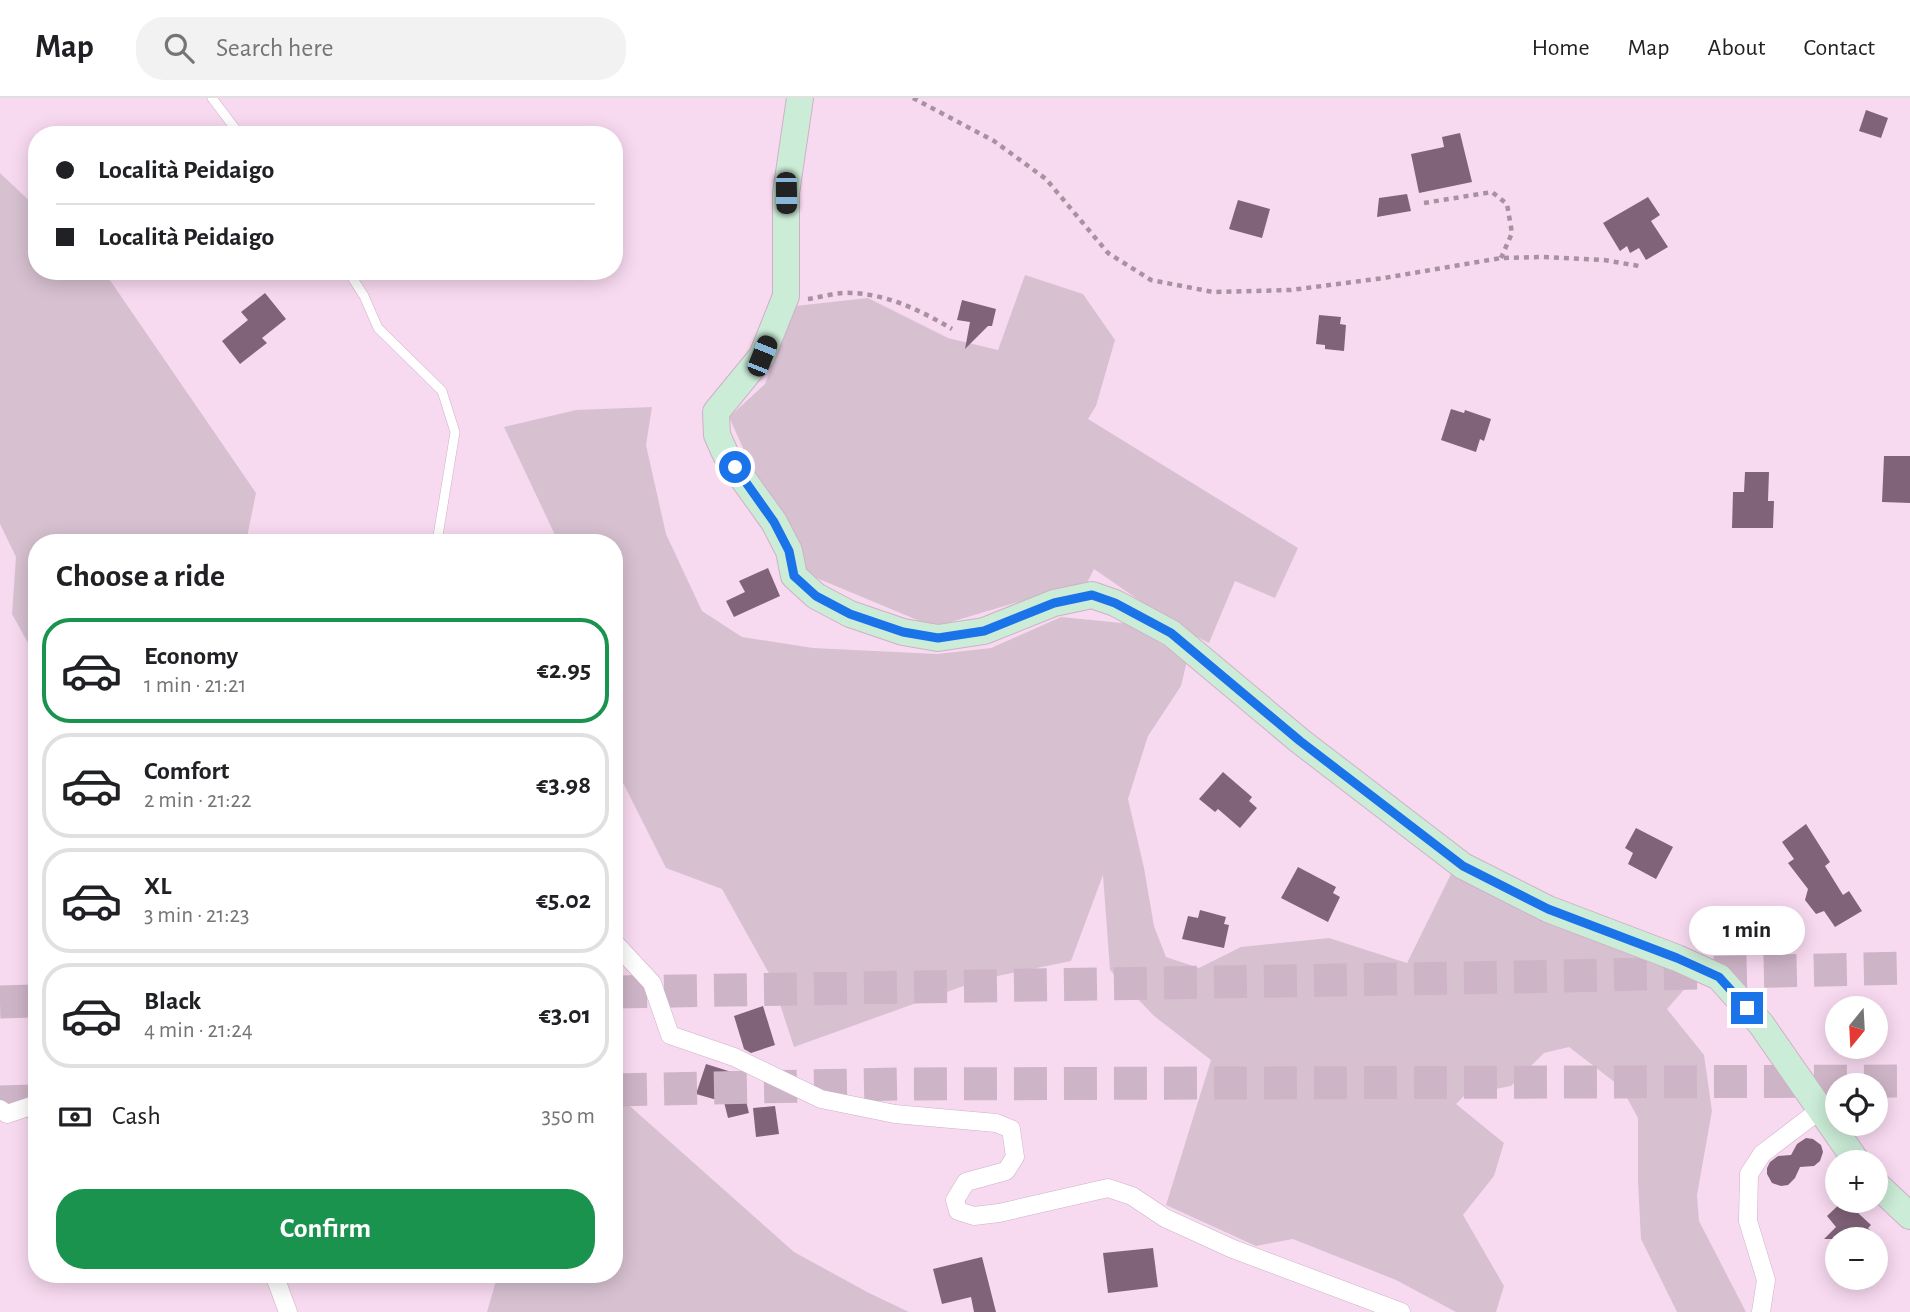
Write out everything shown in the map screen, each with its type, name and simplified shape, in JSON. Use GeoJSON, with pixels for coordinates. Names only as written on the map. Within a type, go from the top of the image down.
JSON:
{"type":"FeatureCollection","features":[{"type":"Feature","properties":{"kind":"street"},"geometry":{"type":"LineString","coordinates":[[800,98],[786,193],[786,296],[762,356],[716,412],[717,435],[726,455],[774,522],[789,551],[794,576],[816,596],[850,614],[903,632],[938,638],[984,631],[1054,603],[1092,595],[1115,603],[1171,633],[1300,741],[1463,866],[1548,909],[1677,958],[1719,977],[1761,1024],[1849,1150]]}},
{"type":"Feature","properties":{"kind":"street"},"geometry":{"type":"LineString","coordinates":[[623,952],[652,983],[670,1035],[734,1056],[821,1099],[895,1114],[996,1123],[1011,1129],[1015,1157],[1006,1171],[965,1182],[955,1200],[958,1211],[974,1216],[999,1213],[1108,1188],[1132,1196],[1165,1218],[1233,1250],[1401,1312]]}},
{"type":"Feature","properties":{"kind":"street"},"geometry":{"type":"LineString","coordinates":[[0,1109],[7,1114],[28,1107]]}},
{"type":"Feature","properties":{"kind":"street"},"geometry":{"type":"LineString","coordinates":[[1760,1312],[1766,1280],[1748,1221],[1749,1174],[1762,1154],[1821,1109]]}},
{"type":"Feature","properties":{"kind":"street"},"geometry":{"type":"LineString","coordinates":[[1888,1195],[1910,1216]]}},
{"type":"Feature","properties":{"kind":"street"},"geometry":{"type":"LineString","coordinates":[[277,1283],[288,1312]]}},
{"type":"Feature","properties":{"kind":"lane"},"geometry":{"type":"LineString","coordinates":[[212,98],[233,126]]}},
{"type":"Feature","properties":{"kind":"lane"},"geometry":{"type":"LineString","coordinates":[[354,280],[378,328],[442,391],[455,432],[438,534]]}},
{"type":"Feature","properties":{"kind":"path"},"geometry":{"type":"LineString","coordinates":[[914,98],[993,141],[1046,178],[1108,253],[1151,280],[1213,292],[1291,290],[1502,258],[1604,260],[1639,266]]}},
{"type":"Feature","properties":{"kind":"path"},"geometry":{"type":"LineString","coordinates":[[1424,202],[1492,192],[1507,204],[1512,233],[1502,258]]}},
{"type":"Feature","properties":{"kind":"path"},"geometry":{"type":"LineString","coordinates":[[786,296],[807,299],[848,292],[882,296],[953,329]]}},
{"type":"Feature","properties":{"kind":"shaded area"},"geometry":{"type":"Polygon","coordinates":[[[0,173],[28,199],[28,280],[110,280],[256,493],[248,534],[28,534],[28,643],[12,614],[16,557],[0,524],[0,173]]]}},
{"type":"Feature","properties":{"kind":"shaded area"},"geometry":{"type":"Polygon","coordinates":[[[1025,275],[1083,294],[1115,340],[1096,406],[1088,419],[1298,548],[1275,598],[1235,581],[1209,643],[1176,626],[1094,569],[1086,585],[934,627],[807,574],[800,544],[752,468],[729,417],[765,384],[795,306],[868,298],[948,338],[998,350],[1025,275]]]}},
{"type":"Feature","properties":{"kind":"shaded area"},"geometry":{"type":"Polygon","coordinates":[[[652,407],[646,445],[666,534],[702,611],[742,637],[813,648],[937,654],[991,648],[1061,617],[1132,624],[1187,661],[1181,686],[1148,736],[1128,799],[1154,926],[1166,957],[1199,968],[1241,947],[1329,938],[1407,963],[1452,872],[1698,974],[1667,1009],[1704,1055],[1712,1111],[1697,1195],[1699,1221],[1746,1312],[1677,1312],[1641,1239],[1638,1118],[1621,1087],[1569,1047],[1544,1053],[1511,1086],[1465,1095],[1456,1104],[1504,1143],[1494,1176],[1463,1215],[1504,1286],[1496,1312],[1456,1312],[1396,1280],[1293,1239],[1256,1246],[1166,1205],[1211,1060],[1154,1016],[1110,970],[1103,875],[1071,961],[983,979],[794,1047],[771,977],[722,889],[666,868],[623,783],[623,534],[555,534],[504,427],[576,410],[652,407]]]}},
{"type":"Feature","properties":{"kind":"shaded area"},"geometry":{"type":"Polygon","coordinates":[[[623,1100],[794,1252],[909,1312],[487,1312],[495,1283],[623,1283],[623,1100]]]}},
{"type":"Feature","properties":{"kind":"building"},"geometry":{"type":"Polygon","coordinates":[[[1866,110],[1888,118],[1881,138],[1859,131],[1866,110]]]}},
{"type":"Feature","properties":{"kind":"building"},"geometry":{"type":"Polygon","coordinates":[[[1460,133],[1472,182],[1419,193],[1411,154],[1444,147],[1442,137],[1460,133]]]}},
{"type":"Feature","properties":{"kind":"building"},"geometry":{"type":"Polygon","coordinates":[[[1407,194],[1411,211],[1377,217],[1379,198],[1407,194]]]}},
{"type":"Feature","properties":{"kind":"building"},"geometry":{"type":"Polygon","coordinates":[[[1648,197],[1660,215],[1651,221],[1668,247],[1646,260],[1639,248],[1630,253],[1627,246],[1620,251],[1603,223],[1648,197]]]}},
{"type":"Feature","properties":{"kind":"building"},"geometry":{"type":"Polygon","coordinates":[[[1238,200],[1270,209],[1262,238],[1229,229],[1238,200]]]}},
{"type":"Feature","properties":{"kind":"building"},"geometry":{"type":"Polygon","coordinates":[[[265,293],[286,319],[262,338],[267,343],[240,364],[222,341],[248,320],[241,312],[265,293]]]}},
{"type":"Feature","properties":{"kind":"building"},"geometry":{"type":"Polygon","coordinates":[[[962,300],[996,309],[992,326],[988,326],[965,349],[970,322],[957,320],[962,300]]]}},
{"type":"Feature","properties":{"kind":"building"},"geometry":{"type":"Polygon","coordinates":[[[1319,315],[1341,317],[1340,324],[1346,325],[1344,351],[1325,349],[1325,345],[1316,344],[1319,315]]]}},
{"type":"Feature","properties":{"kind":"building"},"geometry":{"type":"Polygon","coordinates":[[[1451,409],[1464,413],[1465,410],[1491,419],[1484,441],[1480,439],[1476,452],[1441,440],[1451,409]]]}},
{"type":"Feature","properties":{"kind":"building"},"geometry":{"type":"Polygon","coordinates":[[[1884,456],[1910,456],[1910,503],[1882,502],[1884,456]]]}},
{"type":"Feature","properties":{"kind":"building"},"geometry":{"type":"Polygon","coordinates":[[[1745,472],[1769,472],[1768,501],[1774,501],[1773,528],[1732,528],[1733,492],[1744,492],[1745,472]]]}},
{"type":"Feature","properties":{"kind":"building"},"geometry":{"type":"Polygon","coordinates":[[[768,568],[780,596],[734,617],[726,601],[745,592],[739,581],[768,568]]]}},
{"type":"Feature","properties":{"kind":"building"},"geometry":{"type":"Polygon","coordinates":[[[1223,772],[1252,797],[1249,801],[1257,808],[1240,828],[1218,809],[1215,812],[1199,799],[1223,772]]]}},
{"type":"Feature","properties":{"kind":"building"},"geometry":{"type":"Polygon","coordinates":[[[1806,824],[1830,862],[1825,866],[1843,895],[1849,891],[1862,911],[1835,927],[1824,911],[1816,914],[1805,900],[1808,889],[1788,863],[1794,859],[1782,842],[1806,824]]]}},
{"type":"Feature","properties":{"kind":"building"},"geometry":{"type":"Polygon","coordinates":[[[1636,828],[1673,847],[1656,879],[1628,864],[1633,853],[1625,848],[1636,828]]]}},
{"type":"Feature","properties":{"kind":"building"},"geometry":{"type":"Polygon","coordinates":[[[1298,867],[1336,887],[1333,893],[1340,897],[1328,922],[1281,898],[1298,867]]]}},
{"type":"Feature","properties":{"kind":"building"},"geometry":{"type":"Polygon","coordinates":[[[1200,910],[1226,917],[1224,924],[1229,925],[1224,948],[1182,939],[1188,916],[1198,918],[1200,910]]]}},
{"type":"Feature","properties":{"kind":"building"},"geometry":{"type":"Polygon","coordinates":[[[763,1006],[775,1045],[751,1053],[744,1049],[734,1016],[763,1006]]]}},
{"type":"Feature","properties":{"kind":"building"},"geometry":{"type":"Polygon","coordinates":[[[706,1064],[738,1074],[732,1092],[745,1097],[749,1113],[728,1118],[724,1102],[696,1094],[706,1064]]]}},
{"type":"Feature","properties":{"kind":"building"},"geometry":{"type":"Polygon","coordinates":[[[775,1106],[779,1134],[756,1137],[753,1108],[775,1106]]]}},
{"type":"Feature","properties":{"kind":"building"},"geometry":{"type":"Polygon","coordinates":[[[1806,1138],[1821,1145],[1823,1152],[1820,1161],[1814,1166],[1800,1167],[1788,1185],[1772,1183],[1767,1174],[1770,1162],[1778,1156],[1791,1155],[1797,1144],[1806,1138]]]}},
{"type":"Feature","properties":{"kind":"building"},"geometry":{"type":"Polygon","coordinates":[[[1830,1213],[1858,1213],[1871,1225],[1836,1227],[1827,1216],[1830,1213]]]}},
{"type":"Feature","properties":{"kind":"building"},"geometry":{"type":"Polygon","coordinates":[[[1153,1248],[1158,1287],[1108,1293],[1103,1253],[1153,1248]]]}},
{"type":"Feature","properties":{"kind":"building"},"geometry":{"type":"Polygon","coordinates":[[[982,1257],[996,1312],[974,1312],[971,1297],[942,1304],[933,1269],[982,1257]]]}},
{"type":"Feature","properties":{"kind":"tunnel"},"geometry":{"type":"LineString","coordinates":[[623,992],[1910,968]]}},
{"type":"Feature","properties":{"kind":"tunnel"},"geometry":{"type":"LineString","coordinates":[[0,1002],[28,1001]]}},
{"type":"Feature","properties":{"kind":"tunnel"},"geometry":{"type":"LineString","coordinates":[[623,1090],[901,1084],[1910,1081]]}},
{"type":"Feature","properties":{"kind":"tunnel"},"geometry":{"type":"LineString","coordinates":[[0,1102],[28,1101]]}},
{"type":"Feature","properties":{"kind":"route"},"geometry":{"type":"LineString","coordinates":[[735,467],[774,522],[789,551],[794,576],[816,596],[850,614],[903,632],[938,638],[984,631],[1054,603],[1092,595],[1115,603],[1171,633],[1300,741],[1463,866],[1548,909],[1677,958],[1719,977],[1747,1008]]}}]}
